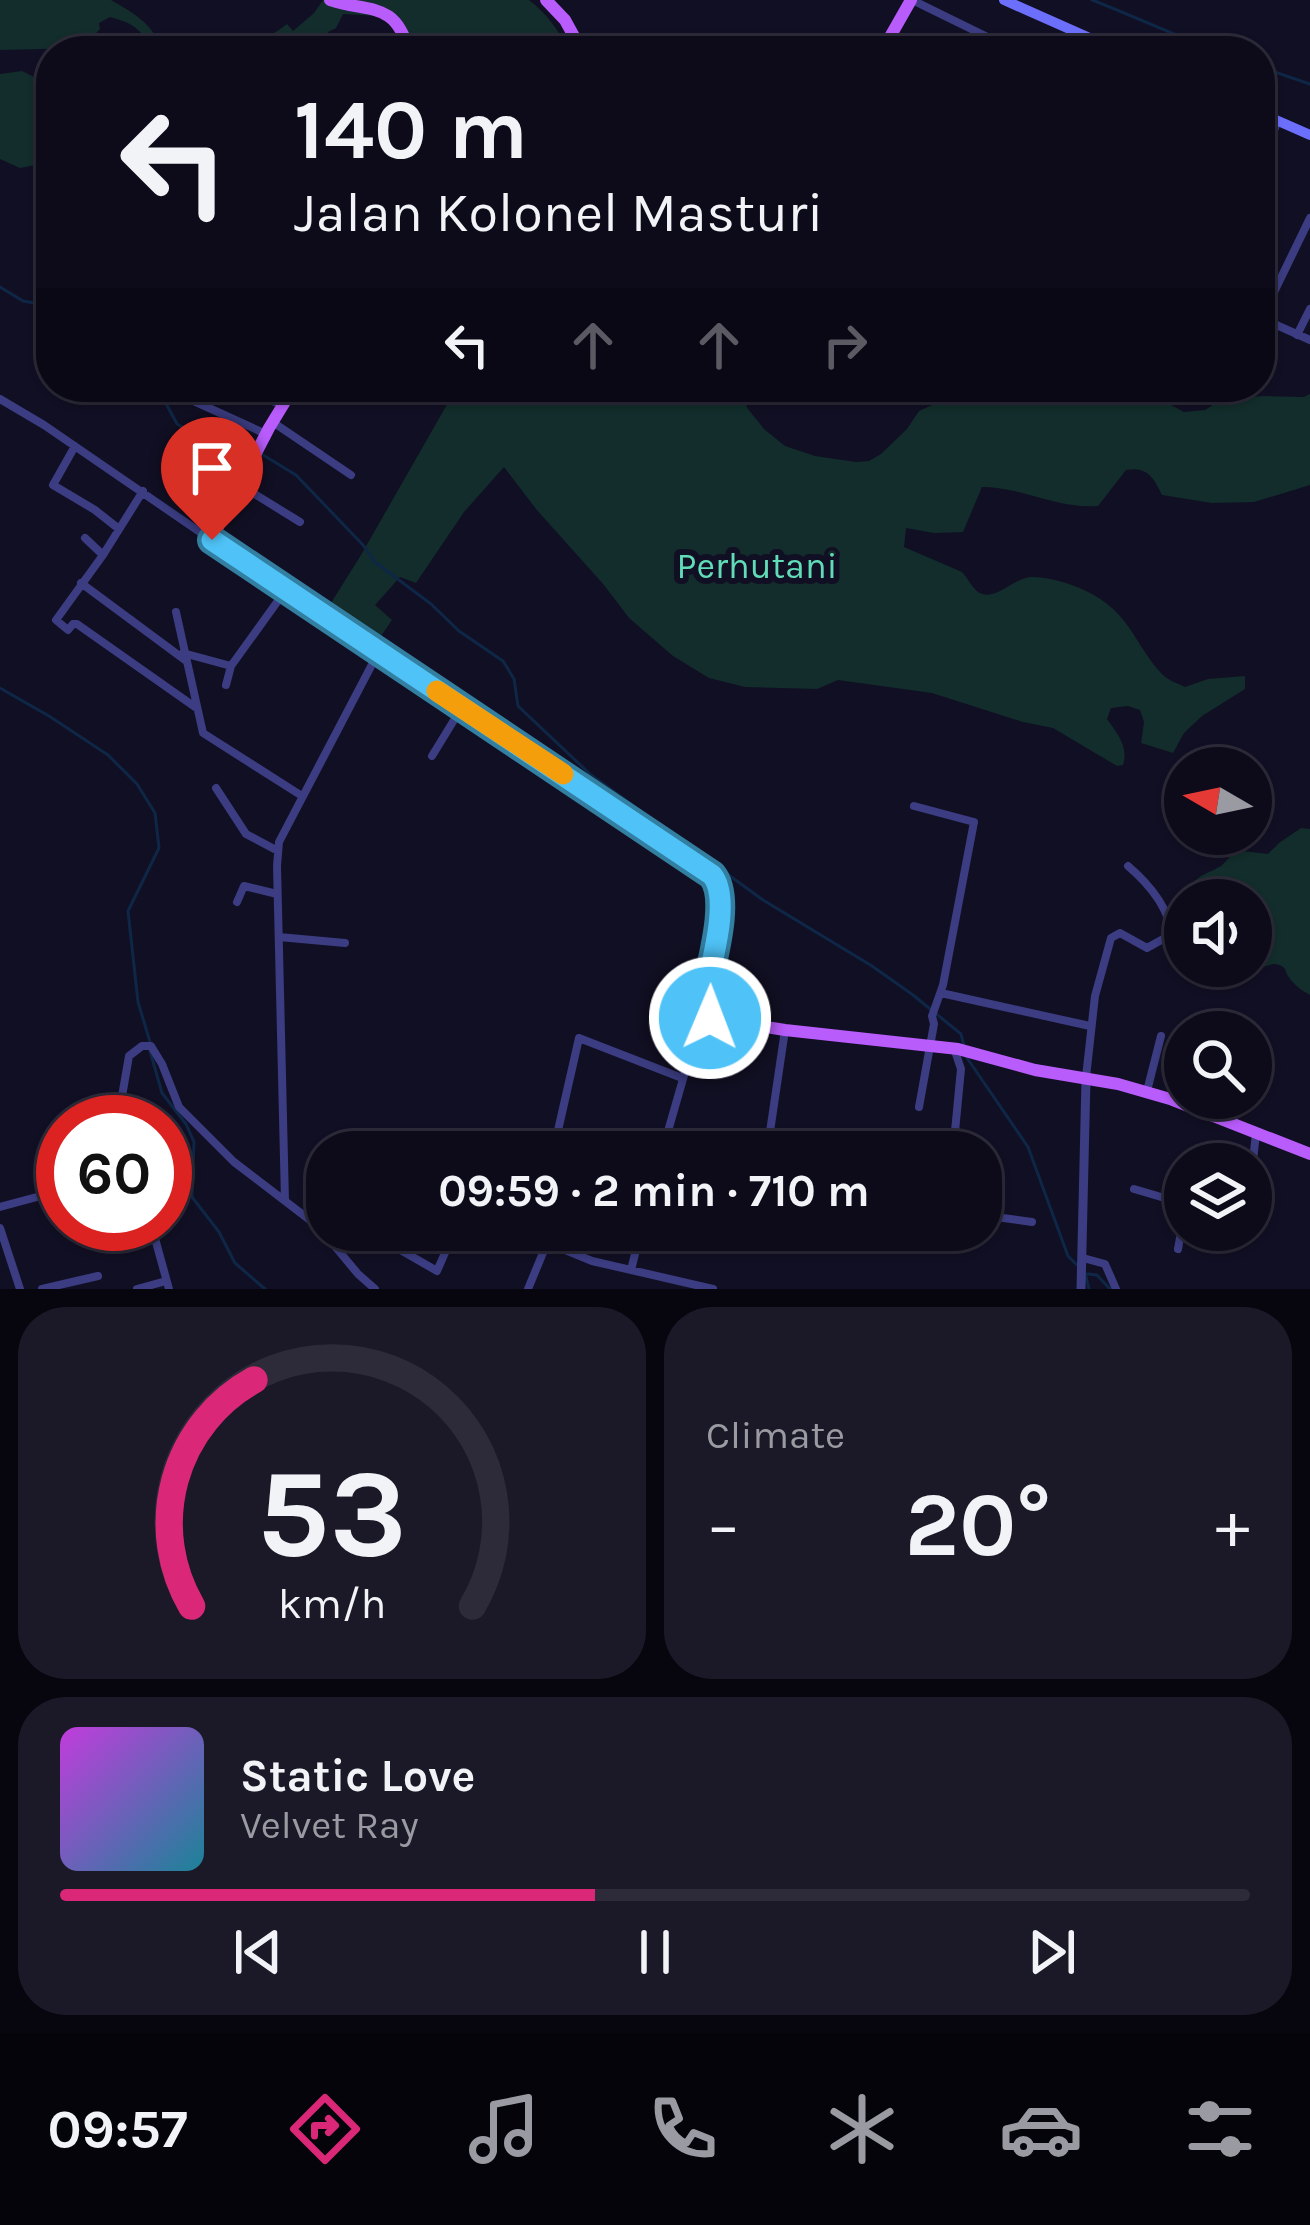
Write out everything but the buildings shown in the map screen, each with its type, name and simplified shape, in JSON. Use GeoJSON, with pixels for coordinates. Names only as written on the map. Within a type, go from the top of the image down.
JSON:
{"type":"FeatureCollection","features":[{"type":"Feature","properties":{"kind":"main road"},"geometry":{"type":"LineString","coordinates":[[546,0],[574,36]]}},
{"type":"Feature","properties":{"kind":"main road"},"geometry":{"type":"LineString","coordinates":[[891,36],[912,0]]}},
{"type":"Feature","properties":{"kind":"main road"},"geometry":{"type":"LineString","coordinates":[[1004,0],[1085,36]]}},
{"type":"Feature","properties":{"kind":"main road"},"geometry":{"type":"LineString","coordinates":[[333,2],[385,13],[404,36]]}},
{"type":"Feature","properties":{"kind":"main road"},"geometry":{"type":"LineString","coordinates":[[1275,120],[1310,135]]}},
{"type":"Feature","properties":{"kind":"main road"},"geometry":{"type":"LineString","coordinates":[[285,402],[212,540],[718,881],[718,930],[703,1012],[710,1018],[960,1049],[1164,1097]]}},
{"type":"Feature","properties":{"kind":"main road"},"geometry":{"type":"LineString","coordinates":[[1220,1119],[1310,1154]]}},
{"type":"Feature","properties":{"kind":"street"},"geometry":{"type":"LineString","coordinates":[[912,0],[985,36]]}},
{"type":"Feature","properties":{"kind":"street"},"geometry":{"type":"LineString","coordinates":[[1275,128],[1278,121]]}},
{"type":"Feature","properties":{"kind":"street"},"geometry":{"type":"LineString","coordinates":[[1275,290],[1310,218]]}},
{"type":"Feature","properties":{"kind":"street"},"geometry":{"type":"LineString","coordinates":[[1298,335],[1310,309]]}},
{"type":"Feature","properties":{"kind":"street"},"geometry":{"type":"LineString","coordinates":[[1275,325],[1310,340]]}},
{"type":"Feature","properties":{"kind":"street"},"geometry":{"type":"LineString","coordinates":[[0,399],[212,540]]}},
{"type":"Feature","properties":{"kind":"street"},"geometry":{"type":"LineString","coordinates":[[196,402],[351,475]]}},
{"type":"Feature","properties":{"kind":"street"},"geometry":{"type":"LineString","coordinates":[[277,402],[283,405]]}},
{"type":"Feature","properties":{"kind":"street"},"geometry":{"type":"LineString","coordinates":[[75,446],[53,485],[119,529]]}},
{"type":"Feature","properties":{"kind":"street"},"geometry":{"type":"LineString","coordinates":[[240,485],[300,522]]}},
{"type":"Feature","properties":{"kind":"street"},"geometry":{"type":"LineString","coordinates":[[143,491],[55,618],[68,630],[77,623],[195,707]]}},
{"type":"Feature","properties":{"kind":"street"},"geometry":{"type":"LineString","coordinates":[[85,538],[103,555]]}},
{"type":"Feature","properties":{"kind":"street"},"geometry":{"type":"LineString","coordinates":[[81,583],[184,656],[231,666]]}},
{"type":"Feature","properties":{"kind":"street"},"geometry":{"type":"LineString","coordinates":[[226,685],[231,666],[285,591]]}},
{"type":"Feature","properties":{"kind":"street"},"geometry":{"type":"LineString","coordinates":[[176,612],[199,726],[208,738],[302,796]]}},
{"type":"Feature","properties":{"kind":"street"},"geometry":{"type":"LineString","coordinates":[[285,1202],[279,842],[378,652]]}},
{"type":"Feature","properties":{"kind":"street"},"geometry":{"type":"LineString","coordinates":[[432,756],[462,707]]}},
{"type":"Feature","properties":{"kind":"street"},"geometry":{"type":"LineString","coordinates":[[216,788],[242,831],[278,850]]}},
{"type":"Feature","properties":{"kind":"street"},"geometry":{"type":"LineString","coordinates":[[914,806],[974,821],[919,1107]]}},
{"type":"Feature","properties":{"kind":"street"},"geometry":{"type":"LineString","coordinates":[[1116,1289],[1105,1264],[1082,1273],[1090,1026],[1113,934],[1148,948],[1172,934],[1157,896],[1128,866]]}},
{"type":"Feature","properties":{"kind":"street"},"geometry":{"type":"LineString","coordinates":[[237,902],[244,886],[278,894]]}},
{"type":"Feature","properties":{"kind":"street"},"geometry":{"type":"LineString","coordinates":[[279,937],[345,943]]}},
{"type":"Feature","properties":{"kind":"street"},"geometry":{"type":"LineString","coordinates":[[940,993],[1090,1026]]}},
{"type":"Feature","properties":{"kind":"street"},"geometry":{"type":"LineString","coordinates":[[668,1131],[703,1012]]}},
{"type":"Feature","properties":{"kind":"street"},"geometry":{"type":"LineString","coordinates":[[770,1131],[785,1030]]}},
{"type":"Feature","properties":{"kind":"street"},"geometry":{"type":"LineString","coordinates":[[1147,1091],[1161,1036]]}},
{"type":"Feature","properties":{"kind":"street"},"geometry":{"type":"LineString","coordinates":[[557,1131],[579,1038],[682,1078]]}},
{"type":"Feature","properties":{"kind":"street"},"geometry":{"type":"LineString","coordinates":[[122,1095],[129,1056],[142,1046],[151,1046],[174,1095]]}},
{"type":"Feature","properties":{"kind":"street"},"geometry":{"type":"LineString","coordinates":[[955,1131],[960,1049]]}},
{"type":"Feature","properties":{"kind":"street"},"geometry":{"type":"LineString","coordinates":[[192,1120],[234,1162],[319,1227],[375,1289]]}},
{"type":"Feature","properties":{"kind":"street"},"geometry":{"type":"LineString","coordinates":[[1255,1143],[1256,1133]]}},
{"type":"Feature","properties":{"kind":"street"},"geometry":{"type":"LineString","coordinates":[[1135,1189],[1164,1199]]}},
{"type":"Feature","properties":{"kind":"street"},"geometry":{"type":"LineString","coordinates":[[0,1207],[36,1197]]}},
{"type":"Feature","properties":{"kind":"street"},"geometry":{"type":"LineString","coordinates":[[1002,1218],[1032,1222]]}},
{"type":"Feature","properties":{"kind":"street"},"geometry":{"type":"LineString","coordinates":[[0,1228],[4,1255],[20,1289]]}},
{"type":"Feature","properties":{"kind":"street"},"geometry":{"type":"LineString","coordinates":[[137,1289],[167,1285],[158,1251]]}},
{"type":"Feature","properties":{"kind":"street"},"geometry":{"type":"LineString","coordinates":[[401,1251],[435,1272],[447,1251]]}},
{"type":"Feature","properties":{"kind":"street"},"geometry":{"type":"LineString","coordinates":[[528,1289],[544,1251]]}},
{"type":"Feature","properties":{"kind":"street"},"geometry":{"type":"LineString","coordinates":[[566,1251],[592,1262],[713,1289]]}},
{"type":"Feature","properties":{"kind":"street"},"geometry":{"type":"LineString","coordinates":[[631,1270],[636,1251]]}},
{"type":"Feature","properties":{"kind":"street"},"geometry":{"type":"LineString","coordinates":[[42,1289],[98,1276]]}},
{"type":"Feature","properties":{"kind":"green space"},"geometry":{"type":"Polygon","coordinates":[[[0,0],[111,0],[134,14],[155,36],[143,36],[110,17],[99,23],[93,36],[36,36],[36,49],[0,50],[0,0]]]}},
{"type":"Feature","properties":{"kind":"green space"},"geometry":{"type":"Polygon","coordinates":[[[323,0],[529,0],[561,36],[405,36],[378,16],[343,14],[326,36],[267,36],[287,24],[293,31],[323,0]]]}},
{"type":"Feature","properties":{"kind":"green space"},"geometry":{"type":"Polygon","coordinates":[[[22,71],[36,78],[36,165],[20,168],[0,159],[0,74],[22,71]]]}},
{"type":"Feature","properties":{"kind":"green space","name":"Perhutani"},"geometry":{"type":"Polygon","coordinates":[[[1310,394],[1310,485],[1254,502],[1212,503],[1162,495],[1149,475],[1133,469],[1126,470],[1098,506],[982,487],[963,532],[906,528],[904,547],[962,572],[980,593],[992,594],[1038,577],[1073,585],[1101,599],[1122,618],[1161,673],[1185,687],[1208,679],[1245,676],[1245,689],[1202,716],[1176,747],[1164,750],[1141,743],[1144,722],[1140,710],[1111,708],[1107,719],[1121,740],[1123,765],[1117,766],[1053,728],[932,693],[838,680],[817,689],[745,687],[709,678],[673,656],[629,618],[504,467],[464,512],[416,583],[400,577],[375,605],[392,620],[375,645],[326,611],[448,402],[744,402],[764,429],[785,446],[856,462],[881,454],[919,411],[939,402],[1166,402],[1184,412],[1205,410],[1217,402],[1275,402],[1275,396],[1310,394]]]}},
{"type":"Feature","properties":{"kind":"green space"},"geometry":{"type":"Polygon","coordinates":[[[1301,828],[1310,829],[1310,995],[1295,985],[1284,968],[1272,964],[1272,879],[1198,879],[1231,855],[1272,855],[1279,843],[1301,828]]]}},
{"type":"Feature","properties":{"kind":"waterway"},"geometry":{"type":"LineString","coordinates":[[1092,0],[1181,36]]}},
{"type":"Feature","properties":{"kind":"waterway"},"geometry":{"type":"LineString","coordinates":[[1275,72],[1310,84]]}},
{"type":"Feature","properties":{"kind":"waterway"},"geometry":{"type":"LineString","coordinates":[[0,287],[36,303]]}},
{"type":"Feature","properties":{"kind":"waterway"},"geometry":{"type":"LineString","coordinates":[[165,402],[177,424],[253,453]]}},
{"type":"Feature","properties":{"kind":"waterway"},"geometry":{"type":"LineString","coordinates":[[263,455],[296,475],[375,562],[503,661],[514,679],[518,706],[591,775],[763,900],[913,995],[961,1034],[964,1046]]}},
{"type":"Feature","properties":{"kind":"waterway"},"geometry":{"type":"LineString","coordinates":[[0,688],[108,755],[137,784],[155,813],[159,848],[128,911],[138,1002],[150,1042]]}},
{"type":"Feature","properties":{"kind":"waterway"},"geometry":{"type":"LineString","coordinates":[[150,1051],[162,1093],[194,1142],[192,1197],[235,1263],[265,1289]]}},
{"type":"Feature","properties":{"kind":"waterway"},"geometry":{"type":"LineString","coordinates":[[965,1055],[1028,1147],[1068,1256],[1078,1266]]}},
{"type":"Feature","properties":{"kind":"waterway"},"geometry":{"type":"LineString","coordinates":[[1085,1273],[1089,1289]]}},
{"type":"Feature","properties":{"kind":"waterway"},"geometry":{"type":"LineString","coordinates":[[1088,1274],[1097,1275],[1110,1289]]}},
{"type":"Feature","properties":{"kind":"slow traffic"},"geometry":{"type":"LineString","coordinates":[[437,691],[563,774]]}},
{"type":"Feature","properties":{"kind":"route"},"geometry":{"type":"LineString","coordinates":[[212,540],[712,875],[721,889],[703,1005],[710,1018]]}}]}
